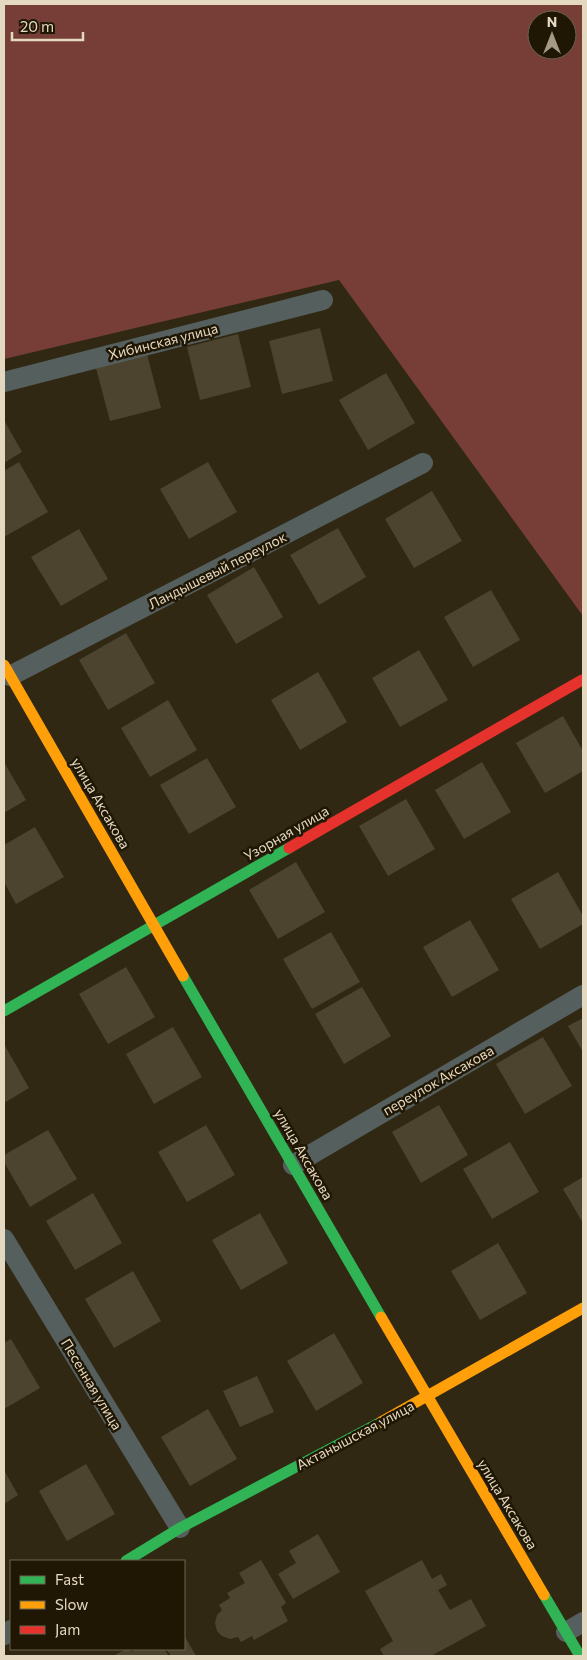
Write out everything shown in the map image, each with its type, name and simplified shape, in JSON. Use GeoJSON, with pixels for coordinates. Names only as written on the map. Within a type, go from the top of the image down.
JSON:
{"type":"FeatureCollection","features":[{"type":"Feature","properties":{"kind":"street","name":"Хибинская улица"},"geometry":{"type":"LineString","coordinates":[[4,382],[323,300]]}},
{"type":"Feature","properties":{"kind":"street","name":"Ландышевый переулок"},"geometry":{"type":"LineString","coordinates":[[7,671],[423,463]]}},
{"type":"Feature","properties":{"kind":"street","name":"улица Аксакова"},"geometry":{"type":"LineString","coordinates":[[7,671],[427,1396],[575,1627],[580,1656]]}},
{"type":"Feature","properties":{"kind":"street","name":"Узорная улица"},"geometry":{"type":"LineString","coordinates":[[4,1011],[582,680]]}},
{"type":"Feature","properties":{"kind":"street","name":"переулок Аксакова"},"geometry":{"type":"LineString","coordinates":[[293,1165],[583,995]]}},
{"type":"Feature","properties":{"kind":"street","name":"Песенная улица"},"geometry":{"type":"LineString","coordinates":[[4,1239],[180,1528]]}},
{"type":"Feature","properties":{"kind":"street","name":"Актанышская улица"},"geometry":{"type":"LineString","coordinates":[[128,1560],[180,1528],[427,1396],[583,1308]]}},
{"type":"Feature","properties":{"kind":"shaded area"},"geometry":{"type":"Polygon","coordinates":[[[4,4],[583,4],[583,616],[339,280],[4,359],[4,4]]]}},
{"type":"Feature","properties":{"kind":"building"},"geometry":{"type":"Polygon","coordinates":[[[320,328],[333,381],[282,394],[269,341],[320,328]]]}},
{"type":"Feature","properties":{"kind":"building"},"geometry":{"type":"Polygon","coordinates":[[[238,334],[251,387],[200,400],[187,347],[238,334]]]}},
{"type":"Feature","properties":{"kind":"building"},"geometry":{"type":"Polygon","coordinates":[[[147,354],[161,408],[110,421],[96,368],[147,354]]]}},
{"type":"Feature","properties":{"kind":"building"},"geometry":{"type":"Polygon","coordinates":[[[386,373],[415,423],[368,450],[339,400],[386,373]]]}},
{"type":"Feature","properties":{"kind":"building"},"geometry":{"type":"Polygon","coordinates":[[[4,420],[22,452],[4,463],[4,420]]]}},
{"type":"Feature","properties":{"kind":"building"},"geometry":{"type":"Polygon","coordinates":[[[19,462],[48,512],[4,537],[4,471],[19,462]]]}},
{"type":"Feature","properties":{"kind":"building"},"geometry":{"type":"Polygon","coordinates":[[[208,462],[237,512],[189,539],[160,489],[208,462]]]}},
{"type":"Feature","properties":{"kind":"building"},"geometry":{"type":"Polygon","coordinates":[[[432,491],[462,541],[414,568],[385,519],[432,491]]]}},
{"type":"Feature","properties":{"kind":"building"},"geometry":{"type":"Polygon","coordinates":[[[338,528],[366,577],[319,605],[290,555],[338,528]]]}},
{"type":"Feature","properties":{"kind":"building"},"geometry":{"type":"Polygon","coordinates":[[[79,529],[108,579],[61,606],[31,557],[79,529]]]}},
{"type":"Feature","properties":{"kind":"building"},"geometry":{"type":"Polygon","coordinates":[[[254,567],[283,617],[236,644],[207,595],[254,567]]]}},
{"type":"Feature","properties":{"kind":"building"},"geometry":{"type":"Polygon","coordinates":[[[491,590],[520,640],[473,667],[444,617],[491,590]]]}},
{"type":"Feature","properties":{"kind":"building"},"geometry":{"type":"Polygon","coordinates":[[[126,633],[155,683],[108,710],[79,660],[126,633]]]}},
{"type":"Feature","properties":{"kind":"building"},"geometry":{"type":"Polygon","coordinates":[[[419,650],[448,700],[400,727],[372,678],[419,650]]]}},
{"type":"Feature","properties":{"kind":"building"},"geometry":{"type":"Polygon","coordinates":[[[318,672],[347,722],[300,750],[271,700],[318,672]]]}},
{"type":"Feature","properties":{"kind":"building"},"geometry":{"type":"Polygon","coordinates":[[[168,700],[197,750],[150,777],[121,728],[168,700]]]}},
{"type":"Feature","properties":{"kind":"building"},"geometry":{"type":"Polygon","coordinates":[[[563,716],[583,751],[583,771],[545,793],[516,743],[563,716]]]}},
{"type":"Feature","properties":{"kind":"building"},"geometry":{"type":"Polygon","coordinates":[[[207,758],[236,807],[189,834],[160,785],[207,758]]]}},
{"type":"Feature","properties":{"kind":"building"},"geometry":{"type":"Polygon","coordinates":[[[4,762],[26,800],[4,813],[4,762]]]}},
{"type":"Feature","properties":{"kind":"building"},"geometry":{"type":"Polygon","coordinates":[[[482,762],[511,812],[464,839],[435,790],[482,762]]]}},
{"type":"Feature","properties":{"kind":"building"},"geometry":{"type":"Polygon","coordinates":[[[406,799],[435,849],[388,876],[359,826],[406,799]]]}},
{"type":"Feature","properties":{"kind":"building"},"geometry":{"type":"Polygon","coordinates":[[[35,827],[64,877],[16,904],[4,882],[4,845],[35,827]]]}},
{"type":"Feature","properties":{"kind":"building"},"geometry":{"type":"Polygon","coordinates":[[[296,862],[325,912],[278,939],[249,890],[296,862]]]}},
{"type":"Feature","properties":{"kind":"building"},"geometry":{"type":"Polygon","coordinates":[[[558,872],[583,916],[583,924],[540,949],[511,899],[558,872]]]}},
{"type":"Feature","properties":{"kind":"building"},"geometry":{"type":"Polygon","coordinates":[[[470,920],[499,970],[452,997],[423,947],[470,920]]]}},
{"type":"Feature","properties":{"kind":"building"},"geometry":{"type":"Polygon","coordinates":[[[331,932],[360,982],[312,1009],[283,959],[331,932]]]}},
{"type":"Feature","properties":{"kind":"building"},"geometry":{"type":"Polygon","coordinates":[[[126,967],[155,1017],[108,1044],[79,994],[126,967]]]}},
{"type":"Feature","properties":{"kind":"building"},"geometry":{"type":"Polygon","coordinates":[[[362,987],[391,1036],[344,1064],[315,1014],[362,987]]]}},
{"type":"Feature","properties":{"kind":"building"},"geometry":{"type":"Polygon","coordinates":[[[583,1018],[583,1052],[568,1026],[583,1018]]]}},
{"type":"Feature","properties":{"kind":"building"},"geometry":{"type":"Polygon","coordinates":[[[173,1027],[202,1077],[154,1104],[126,1054],[173,1027]]]}},
{"type":"Feature","properties":{"kind":"building"},"geometry":{"type":"Polygon","coordinates":[[[543,1037],[572,1086],[525,1114],[496,1064],[543,1037]]]}},
{"type":"Feature","properties":{"kind":"building"},"geometry":{"type":"Polygon","coordinates":[[[4,1044],[29,1088],[4,1103],[4,1044]]]}},
{"type":"Feature","properties":{"kind":"building"},"geometry":{"type":"Polygon","coordinates":[[[439,1105],[468,1155],[421,1183],[392,1132],[439,1105]]]}},
{"type":"Feature","properties":{"kind":"building"},"geometry":{"type":"Polygon","coordinates":[[[206,1125],[235,1175],[187,1202],[158,1152],[206,1125]]]}},
{"type":"Feature","properties":{"kind":"building"},"geometry":{"type":"Polygon","coordinates":[[[48,1130],[77,1179],[30,1207],[4,1162],[4,1155],[48,1130]]]}},
{"type":"Feature","properties":{"kind":"building"},"geometry":{"type":"Polygon","coordinates":[[[510,1142],[539,1192],[492,1219],[463,1169],[510,1142]]]}},
{"type":"Feature","properties":{"kind":"building"},"geometry":{"type":"Polygon","coordinates":[[[583,1177],[583,1223],[563,1189],[583,1177]]]}},
{"type":"Feature","properties":{"kind":"building"},"geometry":{"type":"Polygon","coordinates":[[[93,1193],[122,1243],[75,1270],[46,1221],[93,1193]]]}},
{"type":"Feature","properties":{"kind":"building"},"geometry":{"type":"Polygon","coordinates":[[[260,1213],[288,1263],[241,1290],[212,1240],[260,1213]]]}},
{"type":"Feature","properties":{"kind":"building"},"geometry":{"type":"Polygon","coordinates":[[[498,1243],[527,1293],[480,1320],[451,1271],[498,1243]]]}},
{"type":"Feature","properties":{"kind":"building"},"geometry":{"type":"Polygon","coordinates":[[[133,1271],[161,1321],[114,1348],[85,1299],[133,1271]]]}},
{"type":"Feature","properties":{"kind":"building"},"geometry":{"type":"Polygon","coordinates":[[[334,1333],[363,1383],[316,1411],[287,1361],[334,1333]]]}},
{"type":"Feature","properties":{"kind":"building"},"geometry":{"type":"Polygon","coordinates":[[[11,1339],[40,1388],[4,1409],[4,1343],[11,1339]]]}},
{"type":"Feature","properties":{"kind":"building"},"geometry":{"type":"Polygon","coordinates":[[[257,1376],[274,1412],[240,1427],[223,1391],[257,1376]]]}},
{"type":"Feature","properties":{"kind":"building"},"geometry":{"type":"Polygon","coordinates":[[[208,1409],[237,1459],[190,1486],[161,1437],[208,1409]]]}},
{"type":"Feature","properties":{"kind":"building"},"geometry":{"type":"Polygon","coordinates":[[[86,1464],[115,1514],[67,1541],[39,1491],[86,1464]]]}},
{"type":"Feature","properties":{"kind":"building"},"geometry":{"type":"Polygon","coordinates":[[[4,1470],[18,1495],[4,1504],[4,1470]]]}},
{"type":"Feature","properties":{"kind":"building"},"geometry":{"type":"Polygon","coordinates":[[[318,1534],[340,1572],[293,1599],[278,1574],[296,1563],[289,1551],[318,1534]]]}},
{"type":"Feature","properties":{"kind":"building"},"geometry":{"type":"Polygon","coordinates":[[[261,1560],[286,1603],[281,1607],[288,1621],[254,1640],[252,1636],[241,1642],[238,1637],[230,1639],[222,1636],[217,1631],[215,1623],[217,1615],[222,1610],[219,1605],[230,1598],[227,1593],[245,1583],[239,1573],[261,1560]]]}},
{"type":"Feature","properties":{"kind":"building"},"geometry":{"type":"Polygon","coordinates":[[[422,1560],[432,1579],[441,1574],[447,1585],[438,1590],[450,1610],[471,1599],[486,1626],[431,1656],[384,1656],[380,1649],[393,1641],[365,1591],[422,1560]]]}},
{"type":"Feature","properties":{"kind":"building"},"geometry":{"type":"Polygon","coordinates":[[[185,1637],[196,1656],[171,1656],[167,1650],[185,1650],[185,1637]]]}},
{"type":"Feature","properties":{"kind":"building"},"geometry":{"type":"Polygon","coordinates":[[[124,1650],[130,1650],[131,1652],[135,1650],[165,1650],[169,1656],[113,1656],[124,1650]]]}},
{"type":"Feature","properties":{"kind":"traffic: fast"},"geometry":{"type":"LineString","coordinates":[[4,1011],[289,848]]}},
{"type":"Feature","properties":{"kind":"traffic: fast"},"geometry":{"type":"LineString","coordinates":[[183,976],[381,1317]]}},
{"type":"Feature","properties":{"kind":"traffic: fast"},"geometry":{"type":"LineString","coordinates":[[128,1560],[180,1528],[381,1422]]}},
{"type":"Feature","properties":{"kind":"traffic: fast"},"geometry":{"type":"LineString","coordinates":[[544,1595],[580,1656]]}},
{"type":"Feature","properties":{"kind":"traffic: slow"},"geometry":{"type":"LineString","coordinates":[[4,665],[183,976]]}},
{"type":"Feature","properties":{"kind":"traffic: slow"},"geometry":{"type":"LineString","coordinates":[[381,1422],[583,1308]]}},
{"type":"Feature","properties":{"kind":"traffic: slow"},"geometry":{"type":"LineString","coordinates":[[381,1317],[544,1595]]}},
{"type":"Feature","properties":{"kind":"traffic: jam"},"geometry":{"type":"LineString","coordinates":[[289,848],[582,680]]}}]}
